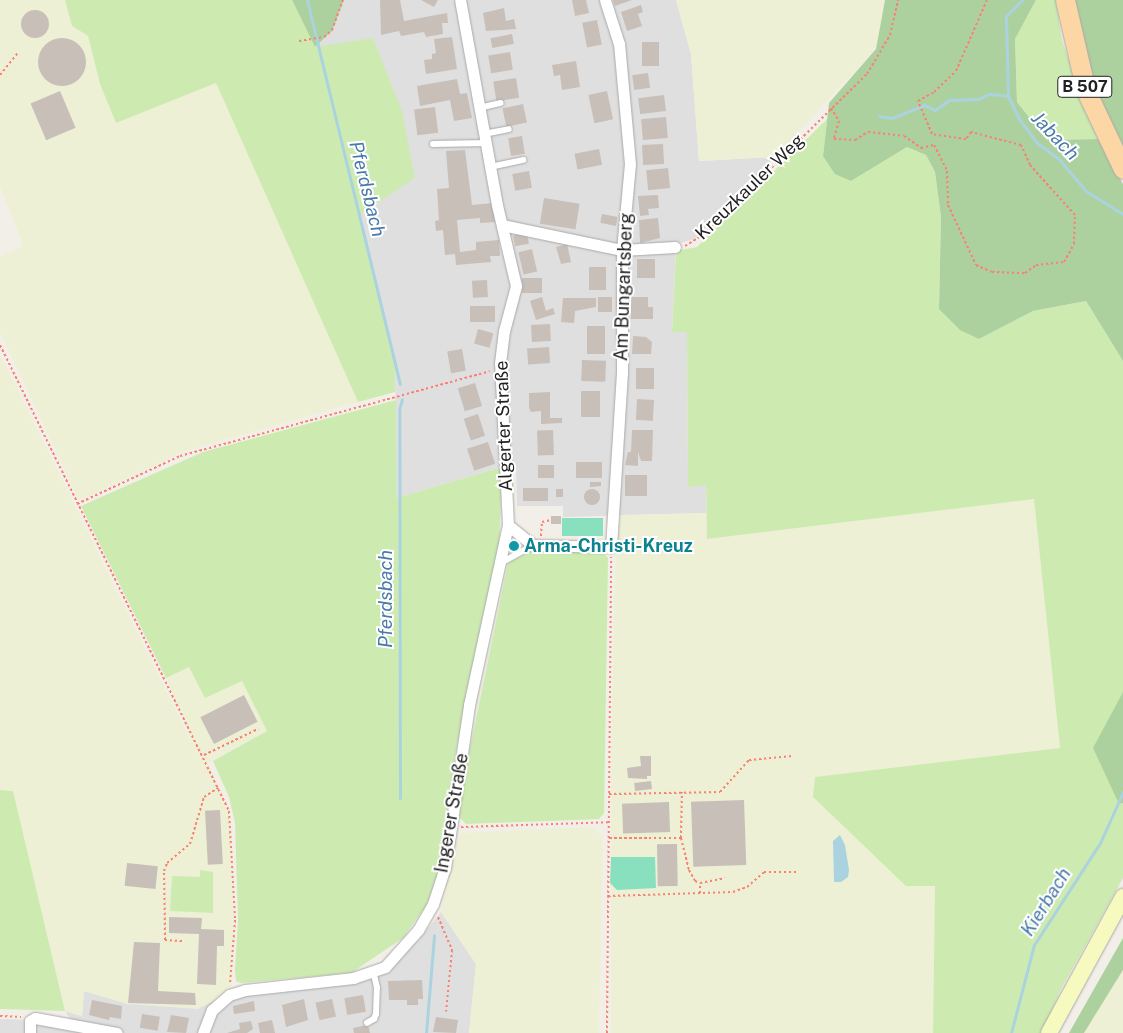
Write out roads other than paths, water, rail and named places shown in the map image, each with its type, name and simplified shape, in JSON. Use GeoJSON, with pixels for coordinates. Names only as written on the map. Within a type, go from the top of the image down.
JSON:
{"type":"FeatureCollection","features":[{"type":"Feature","properties":{"kind":"main road","name":"B 507"},"geometry":{"type":"LineString","coordinates":[[1065,0],[1086,91],[1123,168]]}},
{"type":"Feature","properties":{"kind":"street","name":"Algerter Straße"},"geometry":{"type":"LineString","coordinates":[[460,0],[490,167],[516,286],[504,331],[500,368],[508,525],[470,705]]}},
{"type":"Feature","properties":{"kind":"street","name":"Am Bungartsberg"},"geometry":{"type":"LineString","coordinates":[[533,545],[611,547],[622,373],[622,250],[630,164],[619,44],[605,0]]}},
{"type":"Feature","properties":{"kind":"street","name":"Kreuzkauler Weg"},"geometry":{"type":"LineString","coordinates":[[502,225],[622,250],[675,248]]}},
{"type":"Feature","properties":{"kind":"street"},"geometry":{"type":"LineString","coordinates":[[508,525],[533,545]]}},
{"type":"Feature","properties":{"kind":"street","name":"Ingerer Straße"},"geometry":{"type":"LineString","coordinates":[[203,1033],[212,1010],[229,995],[245,990],[328,982],[373,971],[385,967],[406,946],[432,904],[445,868],[470,705]]}},
{"type":"Feature","properties":{"kind":"street"},"geometry":{"type":"LineString","coordinates":[[1049,1033],[1123,897]]}},
{"type":"Feature","properties":{"kind":"street"},"geometry":{"type":"LineString","coordinates":[[30,1033],[30,1022],[36,1018],[117,1033]]}},
{"type":"Feature","properties":{"kind":"lane"},"geometry":{"type":"LineString","coordinates":[[479,108],[500,103]]}},
{"type":"Feature","properties":{"kind":"lane"},"geometry":{"type":"LineString","coordinates":[[434,144],[485,138],[509,129]]}},
{"type":"Feature","properties":{"kind":"lane"},"geometry":{"type":"LineString","coordinates":[[490,167],[523,160]]}},
{"type":"Feature","properties":{"kind":"lane"},"geometry":{"type":"LineString","coordinates":[[501,562],[533,545]]}},
{"type":"Feature","properties":{"kind":"lane"},"geometry":{"type":"LineString","coordinates":[[366,1023],[374,1019],[376,1014],[377,988],[373,971]]}},
{"type":"Feature","properties":{"kind":"water"},"geometry":{"type":"Polygon","coordinates":[[[840,835],[845,845],[849,870],[848,877],[841,882],[834,882],[833,841],[840,835]]]}},
{"type":"Feature","properties":{"kind":"waterway","name":"Pferdsbach"},"geometry":{"type":"LineString","coordinates":[[307,0],[400,384]]}},
{"type":"Feature","properties":{"kind":"waterway","name":"Jabach"},"geometry":{"type":"LineString","coordinates":[[1022,0],[1006,16],[1008,96],[1019,119],[1037,143],[1058,158],[1086,191],[1123,214]]}},
{"type":"Feature","properties":{"kind":"waterway"},"geometry":{"type":"LineString","coordinates":[[879,116],[892,118],[924,105],[935,110],[949,100],[978,99],[990,94],[1008,96]]}},
{"type":"Feature","properties":{"kind":"waterway","name":"Pferdsbach"},"geometry":{"type":"LineString","coordinates":[[400,798],[399,410],[402,399]]}},
{"type":"Feature","properties":{"kind":"waterway","name":"Kierbach"},"geometry":{"type":"LineString","coordinates":[[1011,1033],[1034,945],[1100,843],[1123,792]]}},
{"type":"Feature","properties":{"kind":"waterway","name":"Pferdsbach"},"geometry":{"type":"LineString","coordinates":[[426,1033],[434,935]]}},
{"type":"Feature","properties":{"kind":"place","name":"Arma-Christi-Kreuz"},"geometry":{"type":"Point","coordinates":[514,546]}}]}
